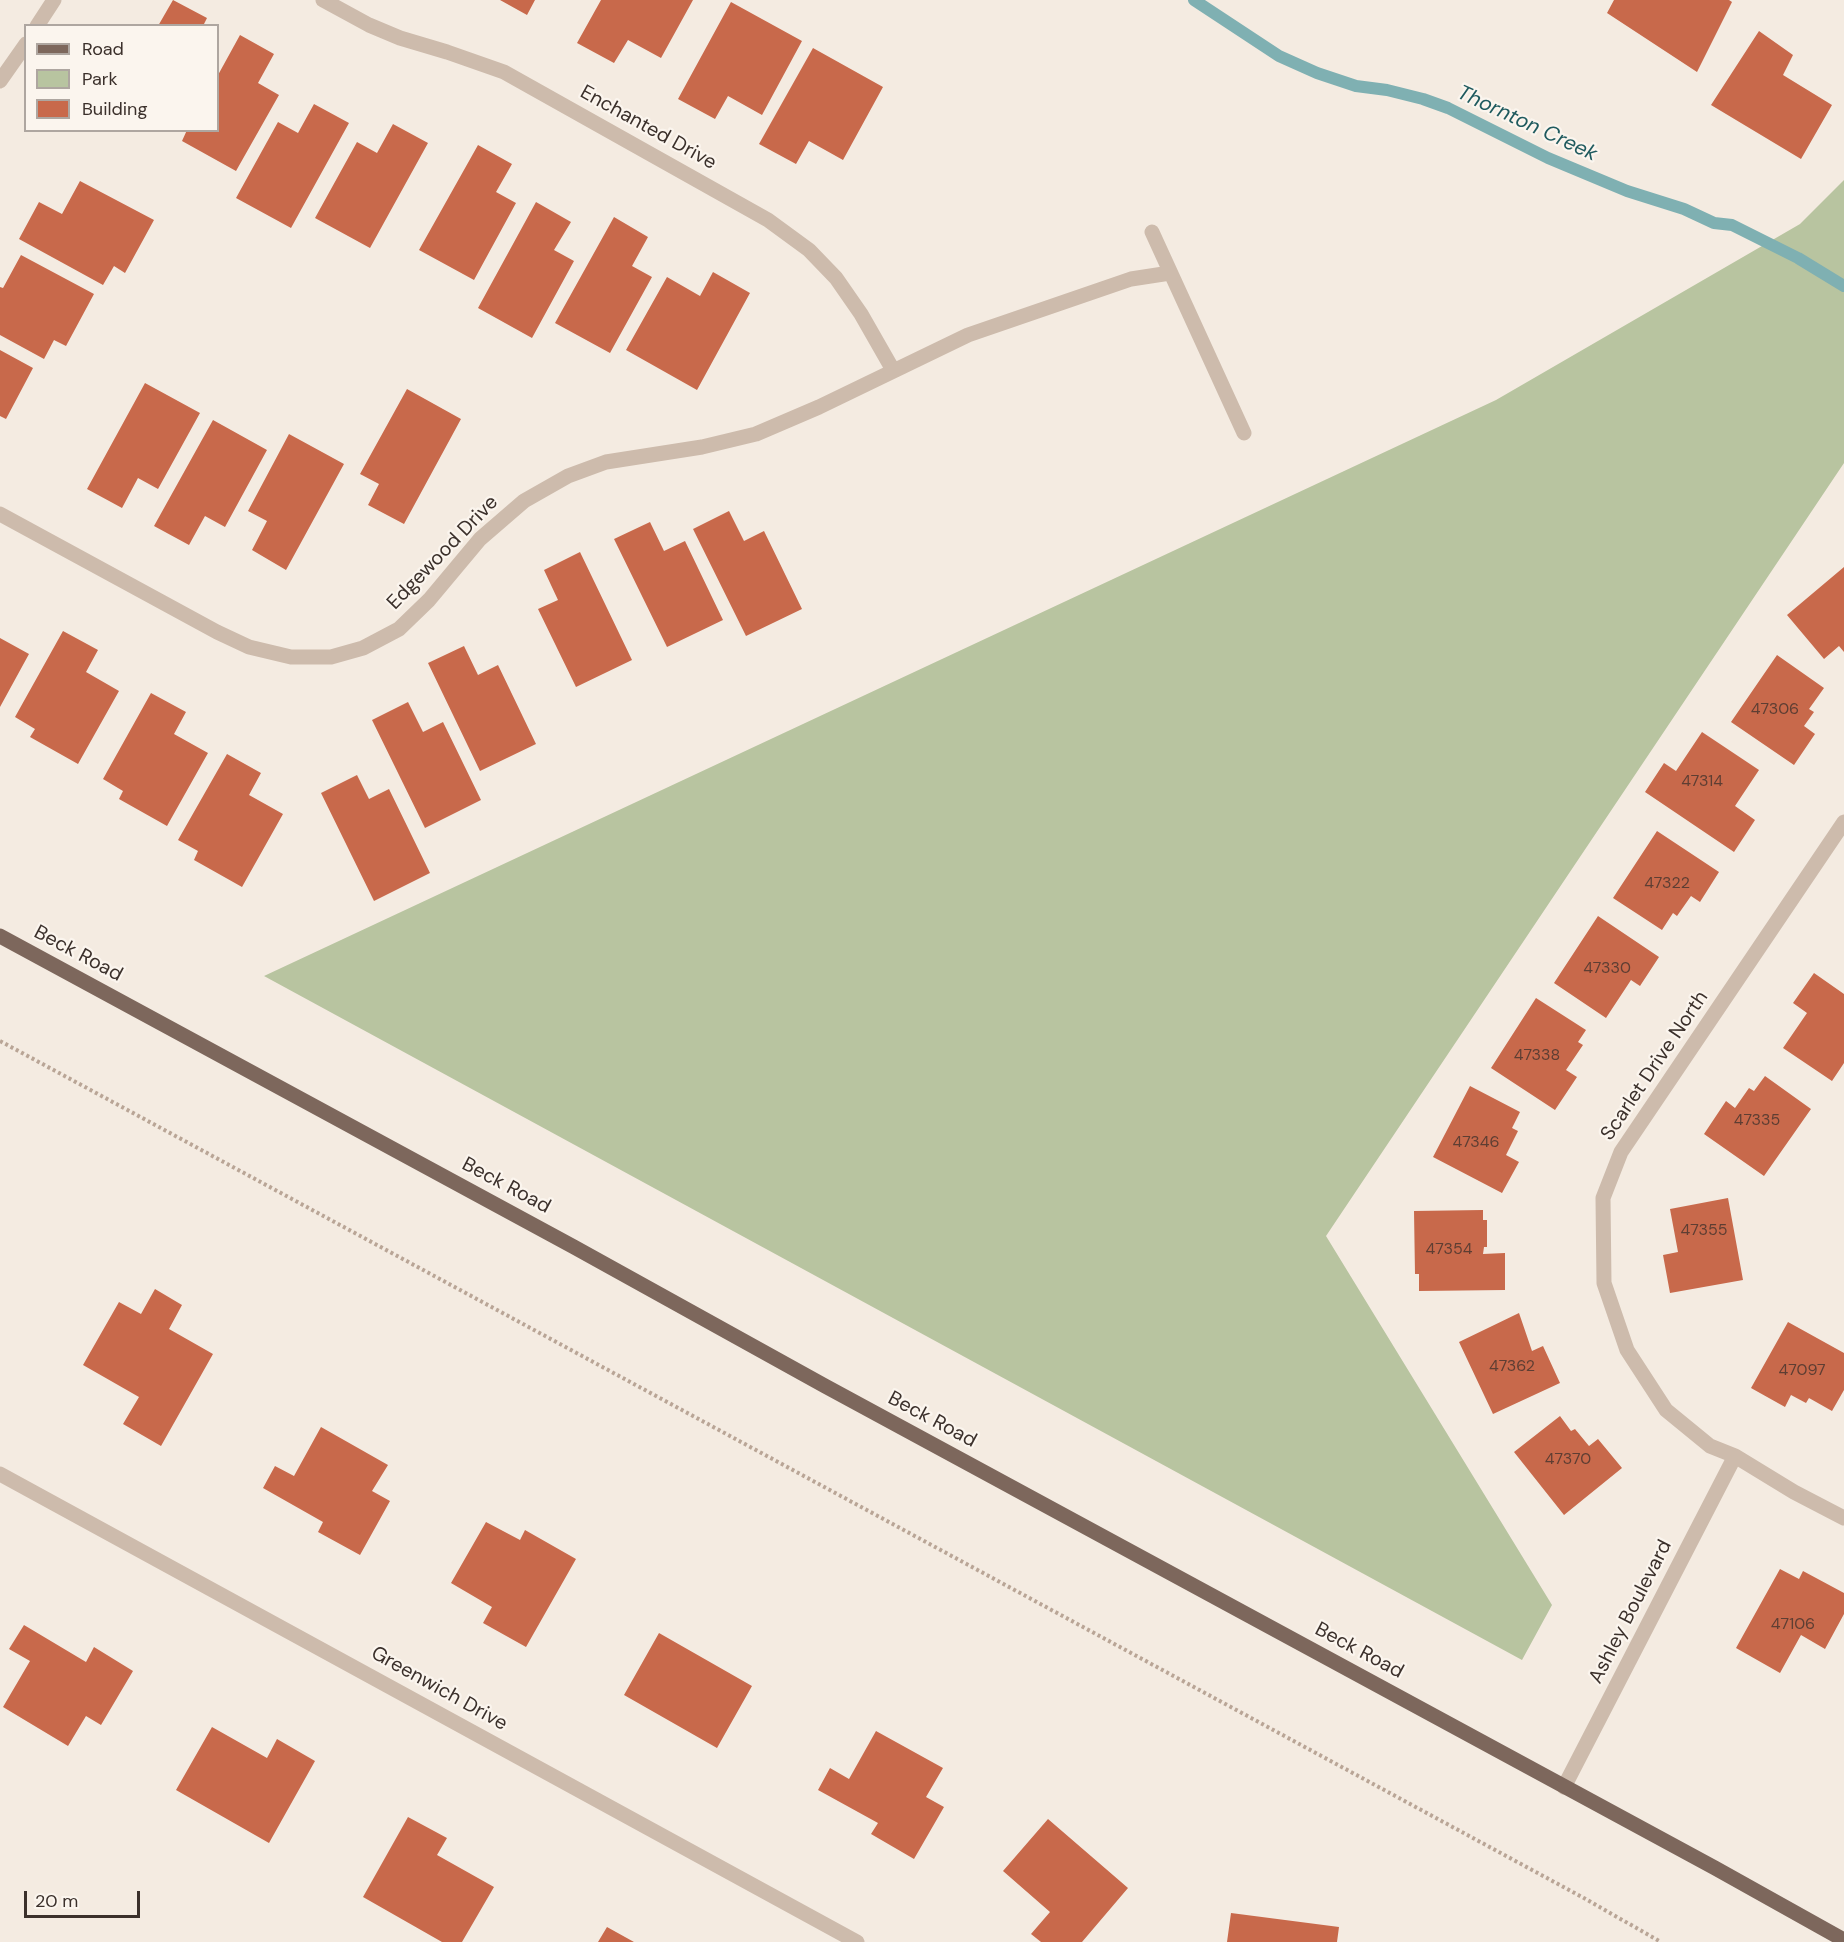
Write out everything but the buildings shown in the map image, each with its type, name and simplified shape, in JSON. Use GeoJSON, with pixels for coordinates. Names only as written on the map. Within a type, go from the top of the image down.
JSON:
{"type":"FeatureCollection","features":[{"type":"Feature","properties":{"kind":"main road","name":"Beck Road"},"geometry":{"type":"LineString","coordinates":[[0,936],[1844,1940]]}},
{"type":"Feature","properties":{"kind":"street"},"geometry":{"type":"LineString","coordinates":[[38,24],[54,0]]}},
{"type":"Feature","properties":{"kind":"street","name":"Enchanted Drive"},"geometry":{"type":"LineString","coordinates":[[323,0],[369,25],[400,38],[504,72],[768,220],[809,250],[836,278],[861,314],[893,370]]}},
{"type":"Feature","properties":{"kind":"street"},"geometry":{"type":"LineString","coordinates":[[0,81],[24,47]]}},
{"type":"Feature","properties":{"kind":"street"},"geometry":{"type":"LineString","coordinates":[[1152,232],[1244,433]]}},
{"type":"Feature","properties":{"kind":"street","name":"Edgewood Drive"},"geometry":{"type":"LineString","coordinates":[[0,514],[217,632],[249,647],[291,657],[332,657],[363,648],[399,629],[429,600],[480,539],[524,501],[568,476],[606,462],[702,447],[756,434],[819,407],[968,335],[1131,279],[1170,273]]}},
{"type":"Feature","properties":{"kind":"street","name":"Scarlet Drive North"},"geometry":{"type":"LineString","coordinates":[[1844,822],[1621,1152],[1602,1198],[1604,1283],[1627,1350],[1666,1410],[1710,1446],[1735,1456],[1794,1492],[1844,1518]]}},
{"type":"Feature","properties":{"kind":"street","name":"Ashley Boulevard"},"geometry":{"type":"LineString","coordinates":[[1564,1787],[1735,1456]]}},
{"type":"Feature","properties":{"kind":"street","name":"Greenwich Drive"},"geometry":{"type":"LineString","coordinates":[[0,1474],[857,1942]]}},
{"type":"Feature","properties":{"kind":"path"},"geometry":{"type":"LineString","coordinates":[[0,1041],[1571,1891],[1661,1942]]}},
{"type":"Feature","properties":{"kind":"green space"},"geometry":{"type":"Polygon","coordinates":[[[1844,180],[1844,463],[1326,1236],[1552,1605],[1522,1660],[264,976],[1496,400],[1800,224],[1844,180]]]}},
{"type":"Feature","properties":{"kind":"waterway","name":"Thornton Creek"},"geometry":{"type":"LineString","coordinates":[[1194,0],[1279,56],[1317,73],[1356,86],[1387,90],[1448,108],[1548,158],[1627,191],[1684,209],[1714,223],[1732,225],[1798,258],[1844,286]]}}]}
